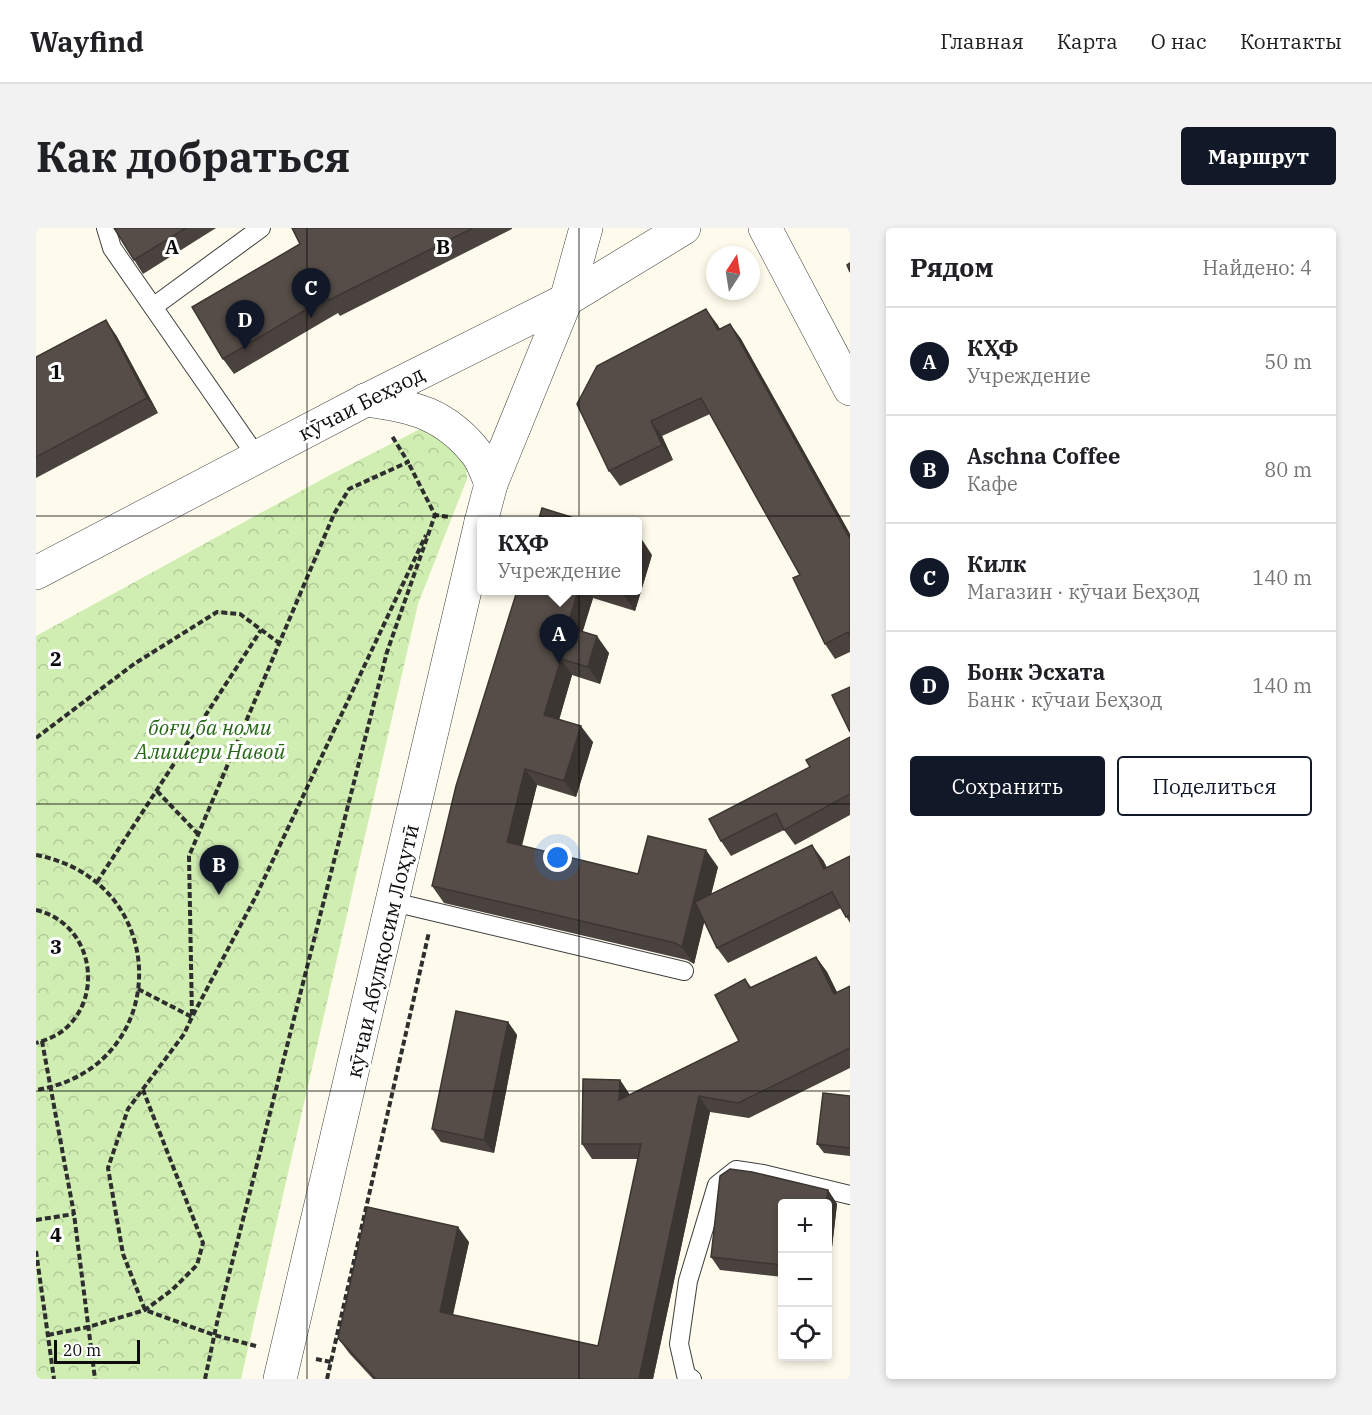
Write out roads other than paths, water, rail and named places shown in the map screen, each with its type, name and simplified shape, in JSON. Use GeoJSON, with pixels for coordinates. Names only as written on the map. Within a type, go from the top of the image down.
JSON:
{"type":"FeatureCollection","features":[{"type":"Feature","properties":{"kind":"street","name":"кӯчаи Абулқосим Лоҳутӣ"},"geometry":{"type":"LineString","coordinates":[[283,1366],[393,902],[473,521],[491,484],[566,300],[586,228]]}},
{"type":"Feature","properties":{"kind":"street","name":"кӯчаи Беҳзод"},"geometry":{"type":"LineString","coordinates":[[36,573],[363,401],[566,300],[684,228]]}},
{"type":"Feature","properties":{"kind":"street"},"geometry":{"type":"LineString","coordinates":[[765,228],[850,389]]}},
{"type":"Feature","properties":{"kind":"street"},"geometry":{"type":"LineString","coordinates":[[363,401],[391,403],[439,418],[456,431],[478,455],[491,484]]}},
{"type":"Feature","properties":{"kind":"lane"},"geometry":{"type":"LineString","coordinates":[[105,228],[112,248],[256,457]]}},
{"type":"Feature","properties":{"kind":"lane"},"geometry":{"type":"LineString","coordinates":[[153,307],[261,228]]}},
{"type":"Feature","properties":{"kind":"lane"},"geometry":{"type":"LineString","coordinates":[[393,902],[684,970]]}},
{"type":"Feature","properties":{"kind":"lane"},"geometry":{"type":"LineString","coordinates":[[692,1379],[686,1375],[679,1344],[688,1281],[717,1185],[736,1170],[763,1173],[850,1196]]}},
{"type":"Feature","properties":{"kind":"place","name":"Килк"},"geometry":{"type":"Point","coordinates":[311,318]}},
{"type":"Feature","properties":{"kind":"place","name":"Бонк Эсхата"},"geometry":{"type":"Point","coordinates":[245,350]}},
{"type":"Feature","properties":{"kind":"place","name":"КҲФ"},"geometry":{"type":"Point","coordinates":[559,664]}},
{"type":"Feature","properties":{"kind":"place","name":"Aschna Coffee"},"geometry":{"type":"Point","coordinates":[219,895]}},
{"type":"Feature","properties":{"kind":"park label","name":"боғи ба номи Алишери Навоӣ"},"geometry":{"type":"Point","coordinates":[210,739]}}]}
